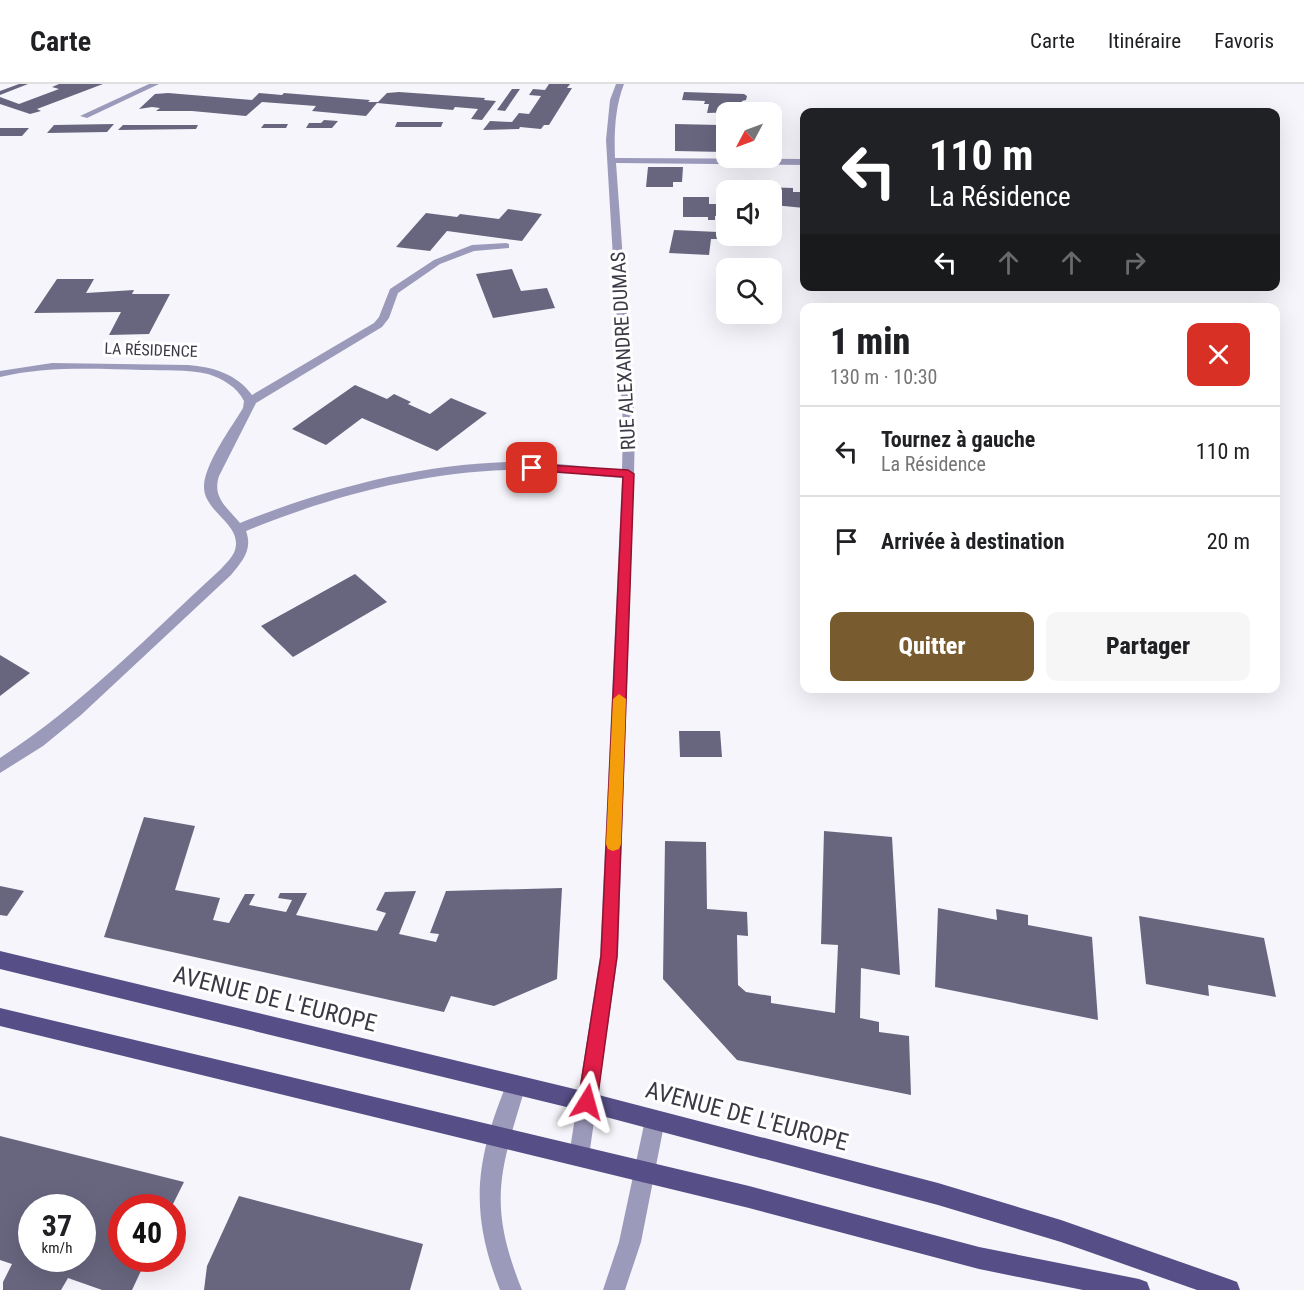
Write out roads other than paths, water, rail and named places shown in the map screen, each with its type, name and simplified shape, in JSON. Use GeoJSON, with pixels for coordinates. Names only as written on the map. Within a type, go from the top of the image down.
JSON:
{"type":"FeatureCollection","features":[{"type":"Feature","properties":{"kind":"main road","name":"AVENUE DE L'EUROPE"},"geometry":{"type":"LineString","coordinates":[[0,960],[587,1102],[938,1194],[1061,1232],[1229,1290]]}},
{"type":"Feature","properties":{"kind":"main road"},"geometry":{"type":"LineString","coordinates":[[0,1017],[645,1172],[979,1258],[1140,1290]]}},
{"type":"Feature","properties":{"kind":"street"},"geometry":{"type":"LineString","coordinates":[[84,116],[154,84]]}},
{"type":"Feature","properties":{"kind":"street","name":"RUE ALEXANDRE DUMAS"},"geometry":{"type":"LineString","coordinates":[[579,1156],[609,956],[628,474],[629,426],[610,130],[614,100],[620,84]]}},
{"type":"Feature","properties":{"kind":"street"},"geometry":{"type":"LineString","coordinates":[[611,160],[800,162]]}},
{"type":"Feature","properties":{"kind":"street"},"geometry":{"type":"LineString","coordinates":[[0,766],[37,742],[76,711],[226,572],[242,549],[242,539],[237,529],[212,499],[210,486],[249,408],[250,400],[378,325],[384,318],[394,291],[437,262],[466,250],[506,246]]}},
{"type":"Feature","properties":{"kind":"street","name":"LA RÉSIDENCE"},"geometry":{"type":"LineString","coordinates":[[0,374],[21,369],[60,365],[197,369],[227,377],[238,385],[250,400]]}},
{"type":"Feature","properties":{"kind":"street"},"geometry":{"type":"LineString","coordinates":[[237,529],[320,499],[444,472],[512,466],[628,474]]}},
{"type":"Feature","properties":{"kind":"street"},"geometry":{"type":"LineString","coordinates":[[511,1290],[494,1244],[489,1216],[489,1190],[516,1085]]}},
{"type":"Feature","properties":{"kind":"street"},"geometry":{"type":"LineString","coordinates":[[614,1290],[630,1242],[655,1120]]}}]}
